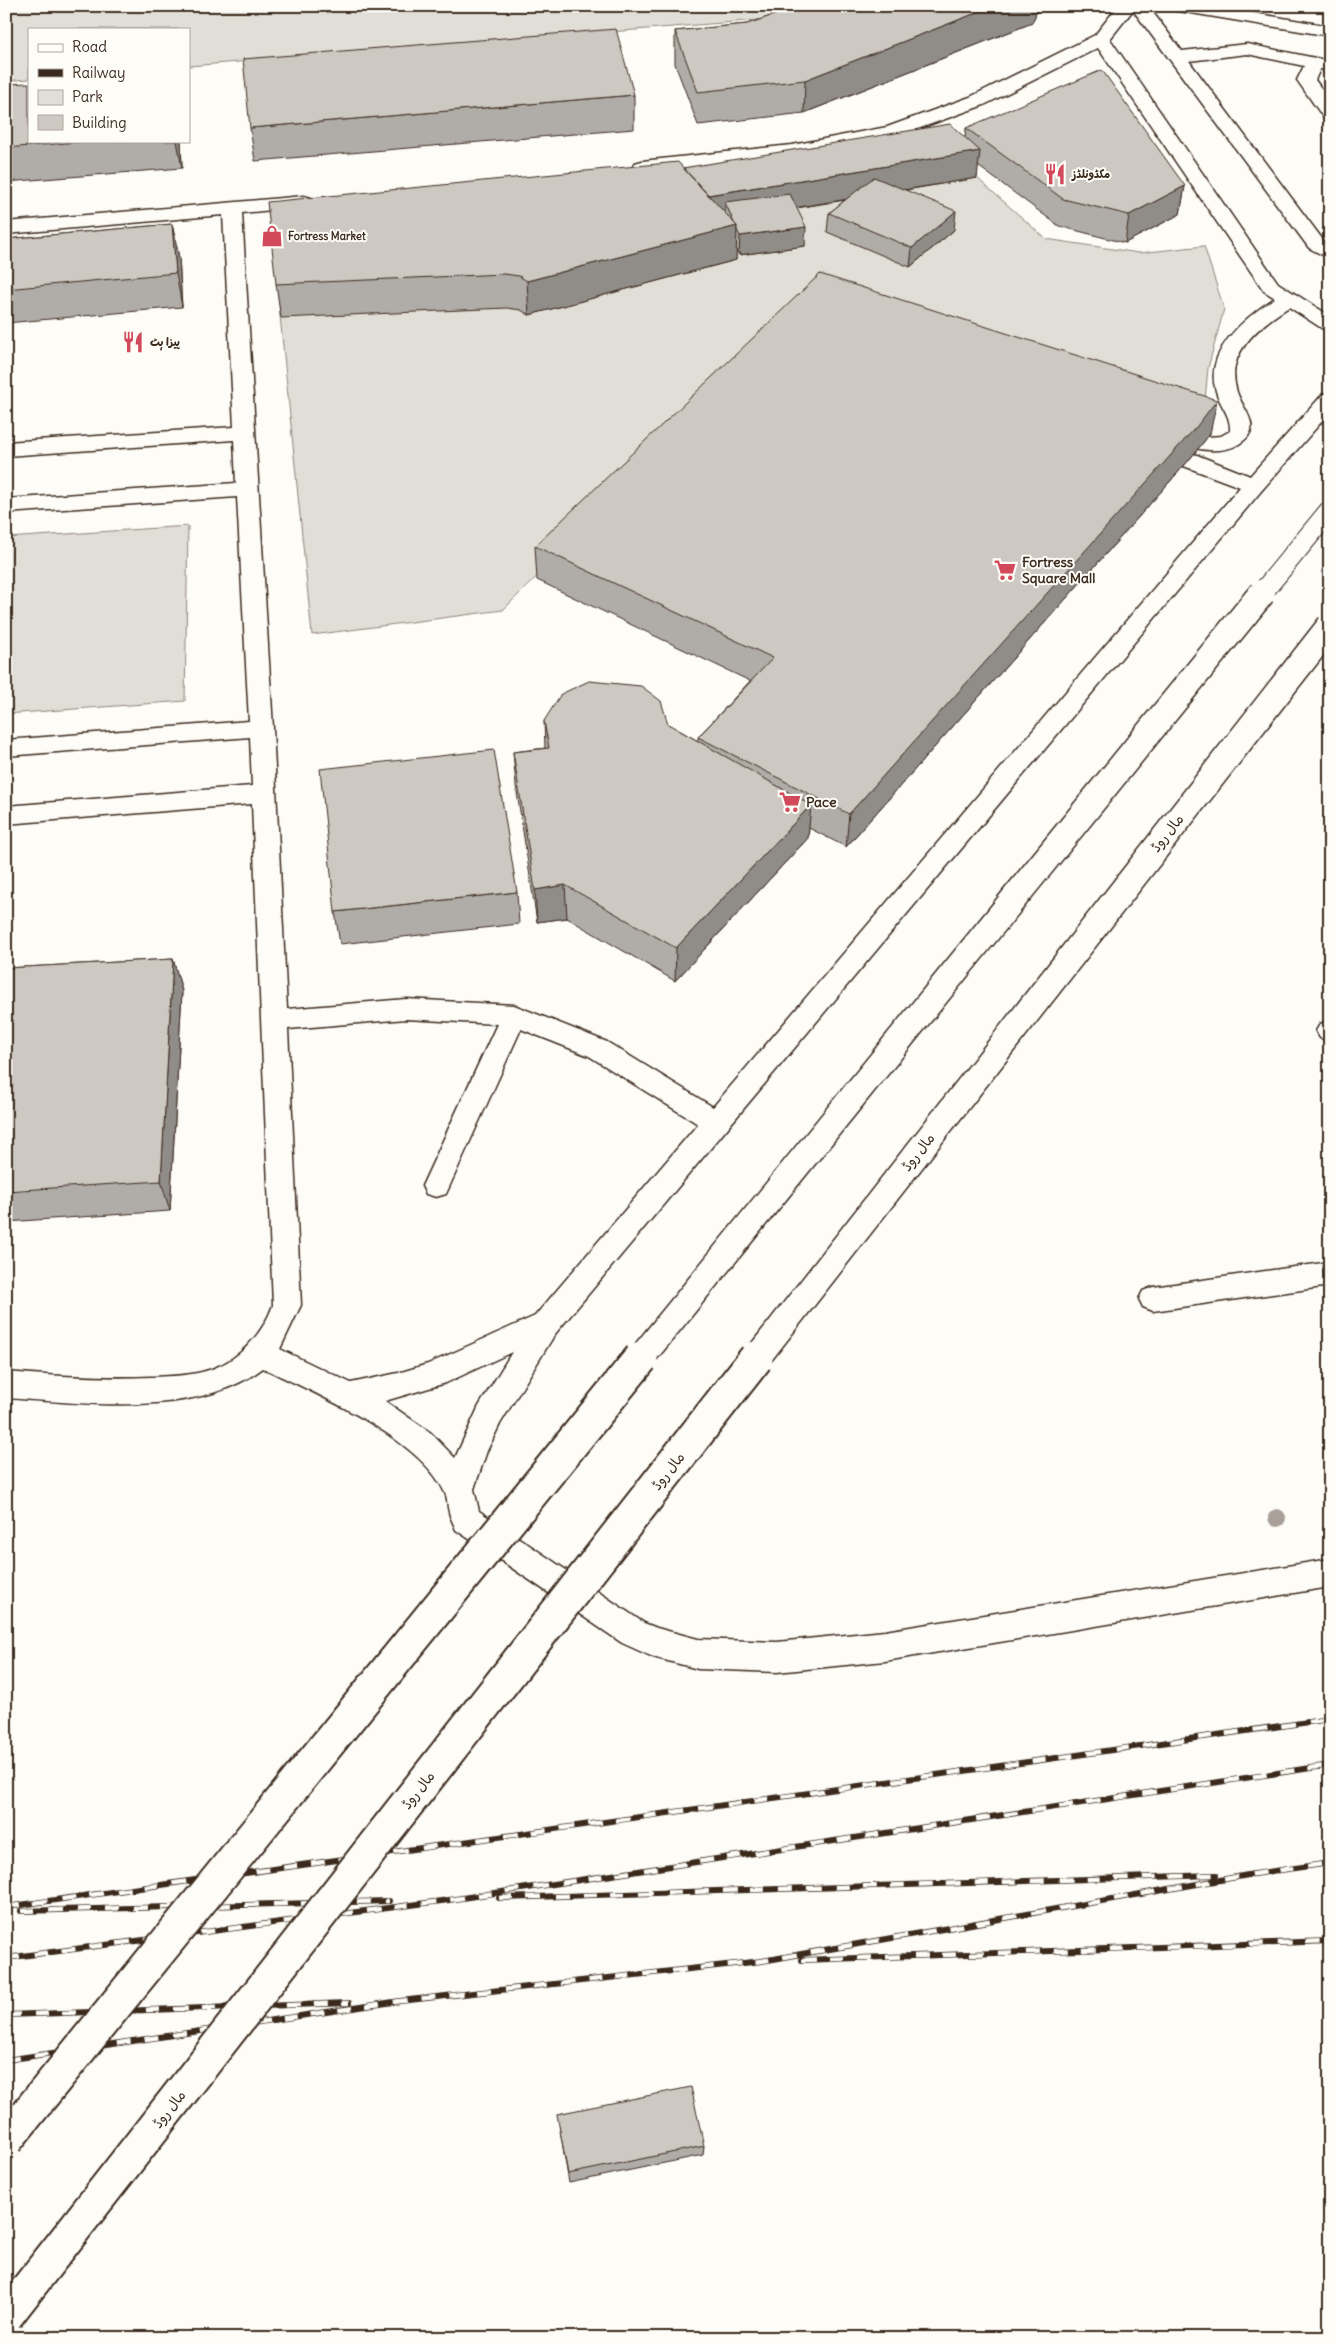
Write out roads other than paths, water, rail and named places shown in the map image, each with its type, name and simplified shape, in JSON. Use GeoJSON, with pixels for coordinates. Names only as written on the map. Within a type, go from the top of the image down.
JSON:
{"type":"FeatureCollection","features":[{"type":"Feature","properties":{"kind":"main road"},"geometry":{"type":"LineString","coordinates":[[620,170],[792,151],[891,132],[977,101],[1101,40],[1127,6]]}},
{"type":"Feature","properties":{"kind":"main road"},"geometry":{"type":"LineString","coordinates":[[1139,6],[1316,244],[1330,253]]}},
{"type":"Feature","properties":{"kind":"main road"},"geometry":{"type":"LineString","coordinates":[[1179,6],[1233,11],[1330,31]]}},
{"type":"Feature","properties":{"kind":"main road"},"geometry":{"type":"LineString","coordinates":[[1101,40],[1271,287],[1330,324]]}},
{"type":"Feature","properties":{"kind":"main road"},"geometry":{"type":"LineString","coordinates":[[1176,57],[1247,49],[1322,65]]}},
{"type":"Feature","properties":{"kind":"main road"},"geometry":{"type":"LineString","coordinates":[[1322,65],[1306,80],[1330,113]]}},
{"type":"Feature","properties":{"kind":"main road"},"geometry":{"type":"LineString","coordinates":[[6,228],[320,200]]}},
{"type":"Feature","properties":{"kind":"main road"},"geometry":{"type":"LineString","coordinates":[[6,1385],[92,1391],[194,1387],[222,1378],[244,1366],[260,1353],[271,1340],[282,1321],[287,1305],[261,728],[232,209]]}},
{"type":"Feature","properties":{"kind":"main road"},"geometry":{"type":"LineString","coordinates":[[1202,443],[1225,443],[1240,434],[1242,422],[1226,391],[1223,375],[1225,360],[1232,348],[1264,314],[1289,298]]}},
{"type":"Feature","properties":{"kind":"main road"},"geometry":{"type":"LineString","coordinates":[[1330,399],[1254,485],[545,1325],[490,1415],[472,1451],[459,1488],[461,1505],[467,1520],[633,1633],[653,1642],[698,1654],[777,1658],[885,1646],[1330,1573]]}},
{"type":"Feature","properties":{"kind":"main road"},"geometry":{"type":"LineString","coordinates":[[6,449],[245,433]]}},
{"type":"Feature","properties":{"kind":"main road"},"geometry":{"type":"LineString","coordinates":[[1189,460],[1254,485]]}},
{"type":"Feature","properties":{"kind":"main road"},"geometry":{"type":"LineString","coordinates":[[6,506],[248,489]]}},
{"type":"Feature","properties":{"kind":"main road"},"geometry":{"type":"LineString","coordinates":[[6,2140],[1330,510]]}},
{"type":"Feature","properties":{"kind":"main road","name":"مال روڈ"},"geometry":{"type":"LineString","coordinates":[[6,2316],[1330,626]]}},
{"type":"Feature","properties":{"kind":"main road"},"geometry":{"type":"LineString","coordinates":[[6,748],[261,728]]}},
{"type":"Feature","properties":{"kind":"main road"},"geometry":{"type":"LineString","coordinates":[[6,815],[264,794]]}},
{"type":"Feature","properties":{"kind":"main road"},"geometry":{"type":"LineString","coordinates":[[274,1020],[406,1009],[514,1015],[598,1049],[716,1122]]}},
{"type":"Feature","properties":{"kind":"main road"},"geometry":{"type":"LineString","coordinates":[[436,1186],[514,1015]]}},
{"type":"Feature","properties":{"kind":"main road"},"geometry":{"type":"LineString","coordinates":[[1153,1299],[1330,1274]]}},
{"type":"Feature","properties":{"kind":"main road"},"geometry":{"type":"LineString","coordinates":[[348,1396],[398,1386],[436,1374],[545,1325]]}},
{"type":"Feature","properties":{"kind":"main road"},"geometry":{"type":"LineString","coordinates":[[260,1353],[348,1396],[399,1426],[434,1455],[459,1488]]}},
{"type":"Feature","properties":{"kind":"railway"},"geometry":{"type":"LineString","coordinates":[[6,1907],[1330,1719]]}},
{"type":"Feature","properties":{"kind":"railway"},"geometry":{"type":"LineString","coordinates":[[6,1958],[449,1900],[1330,1765]]}},
{"type":"Feature","properties":{"kind":"railway"},"geometry":{"type":"LineString","coordinates":[[6,2060],[400,2001],[762,1961],[1254,1874],[1330,1863]]}},
{"type":"Feature","properties":{"kind":"railway"},"geometry":{"type":"LineString","coordinates":[[499,1898],[1216,1875]]}},
{"type":"Feature","properties":{"kind":"railway"},"geometry":{"type":"LineString","coordinates":[[21,1911],[389,1901]]}},
{"type":"Feature","properties":{"kind":"railway"},"geometry":{"type":"LineString","coordinates":[[802,1960],[1330,1941]]}},
{"type":"Feature","properties":{"kind":"railway"},"geometry":{"type":"LineString","coordinates":[[6,2015],[349,2003]]}},
{"type":"Feature","properties":{"kind":"place","name":"مکڈونلڈز"},"geometry":{"type":"Point","coordinates":[1055,174]}},
{"type":"Feature","properties":{"kind":"place","name":"Fortress Market"},"geometry":{"type":"Point","coordinates":[272,236]}},
{"type":"Feature","properties":{"kind":"place","name":"پیزا ہٹ"},"geometry":{"type":"Point","coordinates":[133,342]}},
{"type":"Feature","properties":{"kind":"place","name":"Fortress Square Mall"},"geometry":{"type":"Point","coordinates":[1005,570]}},
{"type":"Feature","properties":{"kind":"place","name":"Pace"},"geometry":{"type":"Point","coordinates":[790,802]}}]}
